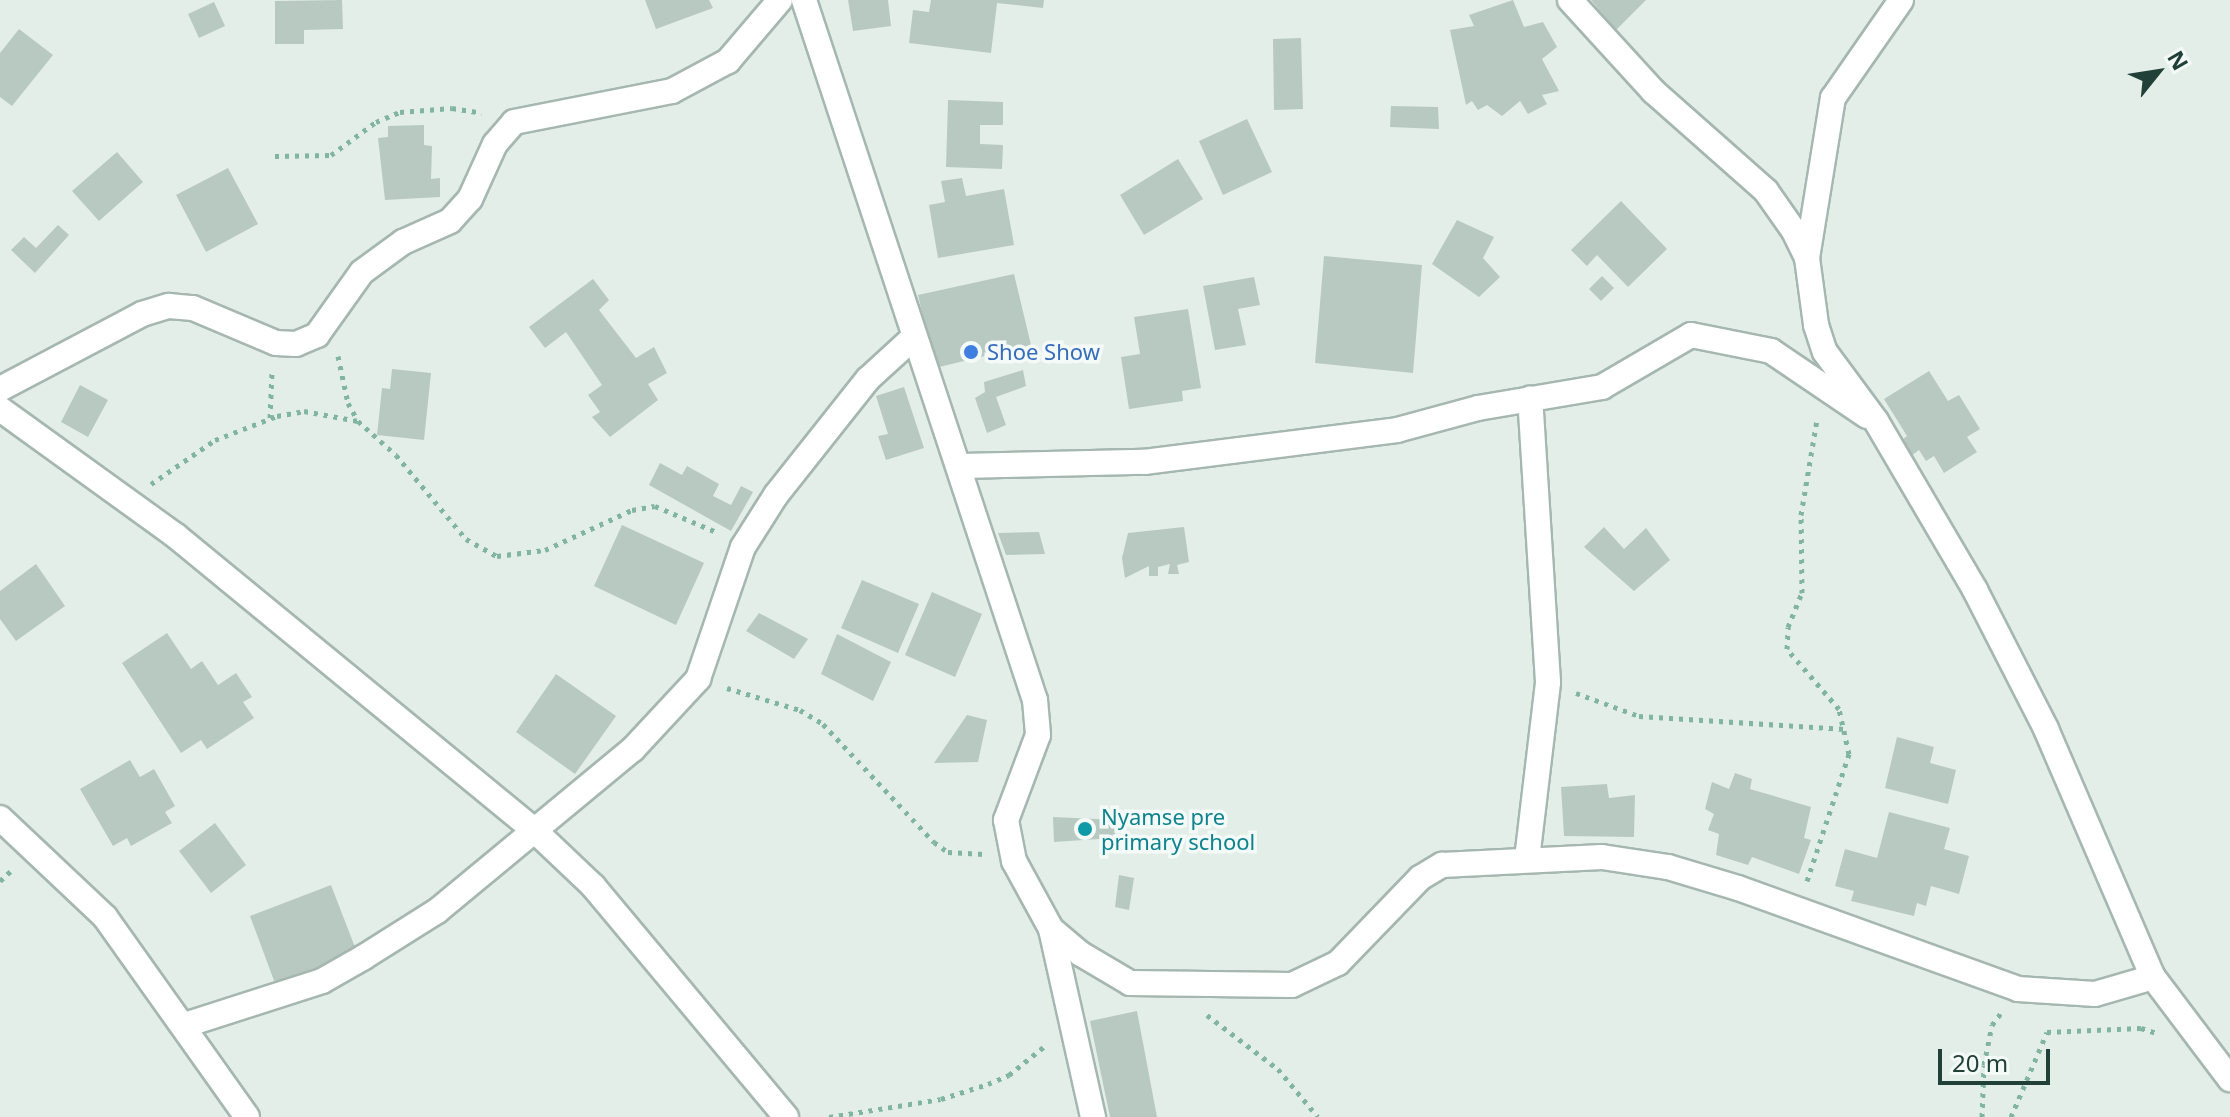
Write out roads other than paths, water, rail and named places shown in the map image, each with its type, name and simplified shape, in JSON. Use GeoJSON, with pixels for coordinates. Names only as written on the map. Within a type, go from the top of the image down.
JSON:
{"type":"FeatureCollection","features":[{"type":"Feature","properties":{"kind":"street"},"geometry":{"type":"LineString","coordinates":[[0,389],[142,314],[169,306],[193,308],[263,341],[296,344],[317,335],[332,319],[362,272],[460,210],[495,144],[514,122],[672,91],[728,61],[780,0]]}},
{"type":"Feature","properties":{"kind":"street"},"geometry":{"type":"LineString","coordinates":[[804,0],[914,337],[961,466],[1035,700],[1038,735],[1012,797],[1006,820],[1008,838],[1019,871],[1051,929],[1093,1117]]}},
{"type":"Feature","properties":{"kind":"street"},"geometry":{"type":"LineString","coordinates":[[1570,0],[1653,91],[1766,191],[1807,258]]}},
{"type":"Feature","properties":{"kind":"street"},"geometry":{"type":"LineString","coordinates":[[1901,0],[1833,98],[1807,258],[1816,325],[1825,352],[1876,421],[1975,590],[2046,729],[2153,977],[2230,1079]]}},
{"type":"Feature","properties":{"kind":"street"},"geometry":{"type":"LineString","coordinates":[[961,466],[1144,462],[1397,430],[1530,399],[1602,387],[1691,335],[1771,351],[1876,421]]}},
{"type":"Feature","properties":{"kind":"street"},"geometry":{"type":"LineString","coordinates":[[185,1025],[322,981],[437,911],[633,749],[698,679],[743,547],[810,447],[868,379],[914,337]]}},
{"type":"Feature","properties":{"kind":"street"},"geometry":{"type":"LineString","coordinates":[[1527,859],[1548,682],[1530,399]]}},
{"type":"Feature","properties":{"kind":"street"},"geometry":{"type":"LineString","coordinates":[[0,409],[189,546],[533,829],[593,886],[786,1117]]}},
{"type":"Feature","properties":{"kind":"street"},"geometry":{"type":"LineString","coordinates":[[0,818],[105,917],[185,1025],[247,1117]]}},
{"type":"Feature","properties":{"kind":"street"},"geometry":{"type":"LineString","coordinates":[[1051,929],[1130,983],[1292,985],[1338,963],[1420,878],[1442,865],[1602,857],[1668,867],[2018,989],[2095,994],[2153,977]]}},
{"type":"Feature","properties":{"kind":"place","name":"Shoe Show"},"geometry":{"type":"Point","coordinates":[971,352]}},
{"type":"Feature","properties":{"kind":"place","name":"Nyamse pre primary school"},"geometry":{"type":"Point","coordinates":[1085,829]}}]}
